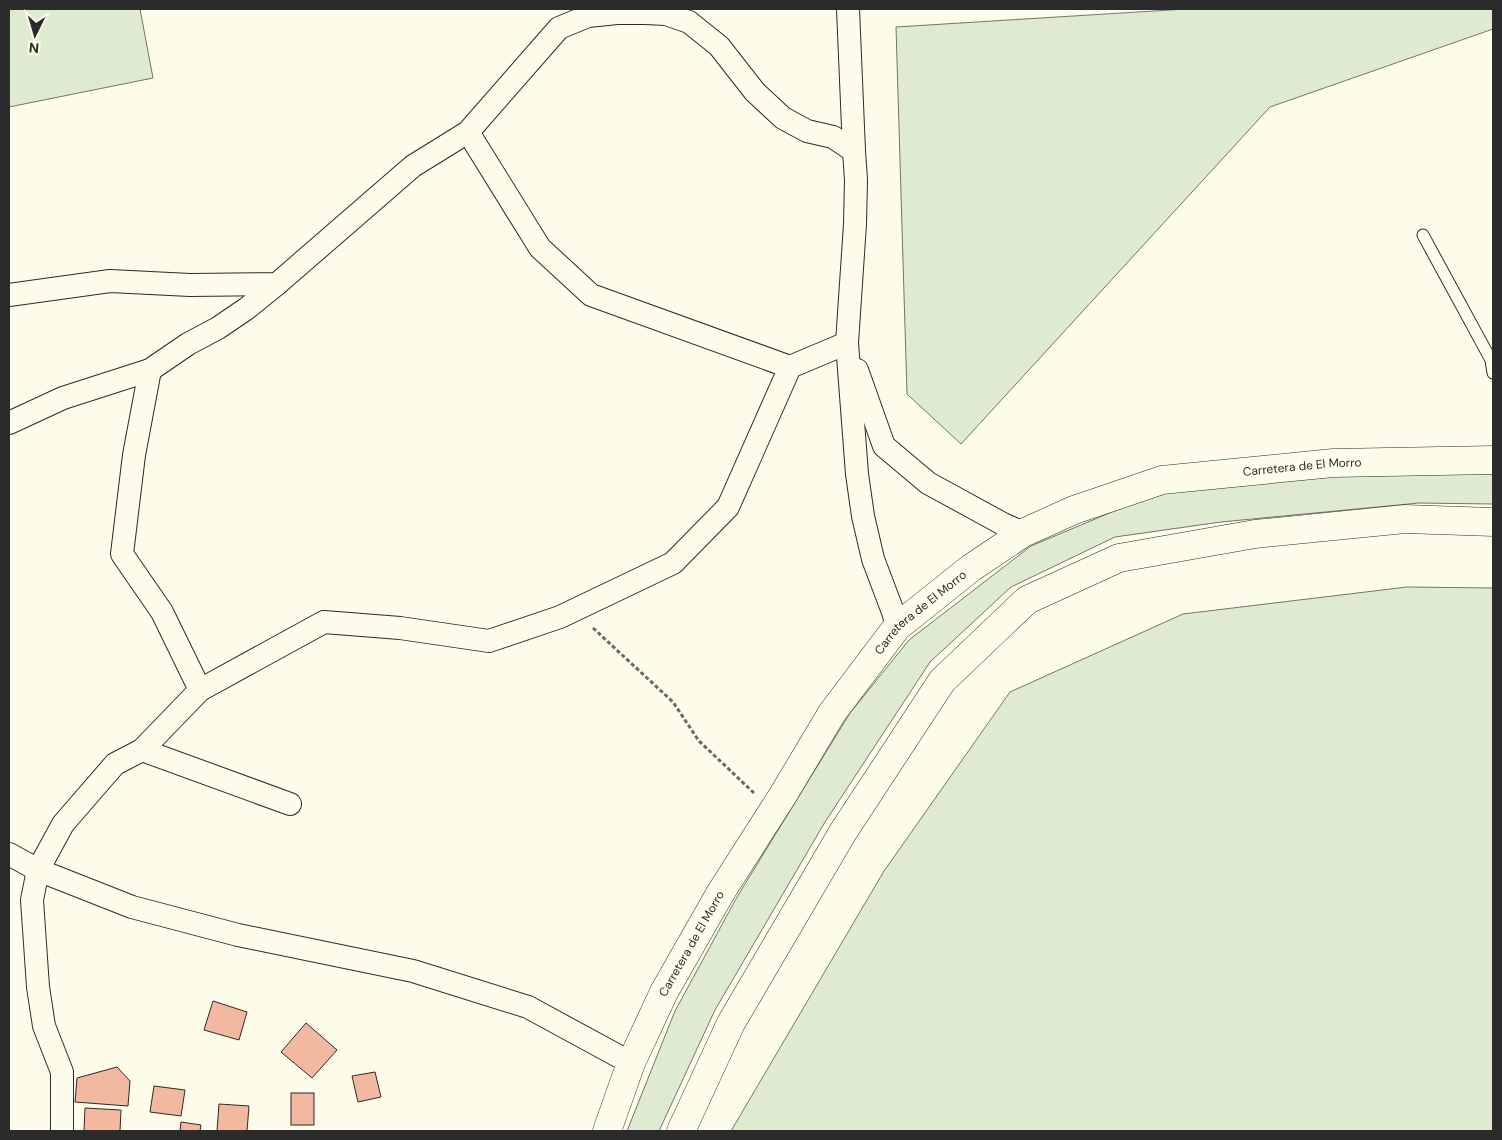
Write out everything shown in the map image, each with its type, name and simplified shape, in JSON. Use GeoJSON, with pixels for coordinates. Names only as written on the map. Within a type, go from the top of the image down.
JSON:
{"type":"FeatureCollection","features":[{"type":"Feature","properties":{"kind":"main road","name":"Carretera de El Morro"},"geometry":{"type":"LineString","coordinates":[[607,1131],[631,1064],[664,992],[721,892],[832,713],[897,627],[971,568],[1023,533],[1074,510],[1162,480],[1333,463],[1493,460]]}},
{"type":"Feature","properties":{"kind":"main road"},"geometry":{"type":"LineString","coordinates":[[681,1131],[731,1023],[843,832],[942,681],[1027,600],[1119,558],[1255,534],[1405,519],[1493,522]]}},
{"type":"Feature","properties":{"kind":"street"},"geometry":{"type":"LineString","coordinates":[[848,9],[856,180],[847,343],[857,474],[863,516],[873,559],[894,612],[897,627]]}},
{"type":"Feature","properties":{"kind":"street"},"geometry":{"type":"LineString","coordinates":[[9,423],[63,398],[150,370],[188,344],[218,328],[246,309],[413,166],[468,132],[559,28],[588,16],[617,13],[666,14],[689,22],[719,46],[755,92],[784,118],[807,131],[833,137],[854,151]]}},
{"type":"Feature","properties":{"kind":"street"},"geometry":{"type":"LineString","coordinates":[[468,132],[540,248],[591,295],[790,367],[847,343]]}},
{"type":"Feature","properties":{"kind":"street"},"geometry":{"type":"LineString","coordinates":[[9,295],[110,281],[190,285],[277,284]]}},
{"type":"Feature","properties":{"kind":"street"},"geometry":{"type":"LineString","coordinates":[[847,343],[884,446],[928,483],[1023,533]]}},
{"type":"Feature","properties":{"kind":"street"},"geometry":{"type":"LineString","coordinates":[[62,1131],[62,1072],[44,1026],[38,987],[32,900],[38,870],[63,824],[115,764],[142,750],[200,690],[324,622],[400,628],[489,640],[560,617],[673,563],[728,507],[790,367]]}},
{"type":"Feature","properties":{"kind":"street"},"geometry":{"type":"LineString","coordinates":[[150,370],[134,455],[122,554],[162,612],[200,690]]}},
{"type":"Feature","properties":{"kind":"street"},"geometry":{"type":"LineString","coordinates":[[142,750],[290,804]]}},
{"type":"Feature","properties":{"kind":"street"},"geometry":{"type":"LineString","coordinates":[[9,854],[38,870],[132,906],[238,935],[413,971],[528,1007],[631,1064]]}},
{"type":"Feature","properties":{"kind":"lane"},"geometry":{"type":"LineString","coordinates":[[1423,235],[1491,360],[1493,373]]}},
{"type":"Feature","properties":{"kind":"path"},"geometry":{"type":"LineString","coordinates":[[575,610],[673,702],[699,741],[773,810]]}},
{"type":"Feature","properties":{"kind":"green space"},"geometry":{"type":"Polygon","coordinates":[[[9,9],[140,9],[153,78],[9,107],[9,9]]]}},
{"type":"Feature","properties":{"kind":"green space"},"geometry":{"type":"Polygon","coordinates":[[[1186,9],[1493,9],[1493,29],[1270,107],[961,444],[907,394],[896,27],[1186,9]]]}},
{"type":"Feature","properties":{"kind":"green space"},"geometry":{"type":"Polygon","coordinates":[[[1340,473],[1493,473],[1493,504],[1419,503],[1221,522],[1115,537],[1011,587],[930,662],[825,822],[715,1010],[659,1131],[627,1131],[675,1011],[737,897],[850,713],[909,640],[1031,546],[1164,490],[1340,473]]]}},
{"type":"Feature","properties":{"kind":"green space"},"geometry":{"type":"Polygon","coordinates":[[[1407,587],[1493,588],[1493,1131],[731,1131],[884,871],[1010,692],[1183,614],[1407,587]]]}},
{"type":"Feature","properties":{"kind":"building"},"geometry":{"type":"Polygon","coordinates":[[[213,1001],[247,1012],[239,1040],[204,1030],[213,1001]]]}},
{"type":"Feature","properties":{"kind":"building"},"geometry":{"type":"Polygon","coordinates":[[[306,1023],[337,1050],[312,1078],[281,1052],[306,1023]]]}},
{"type":"Feature","properties":{"kind":"building"},"geometry":{"type":"Polygon","coordinates":[[[117,1067],[130,1081],[128,1106],[75,1102],[77,1078],[117,1067]]]}},
{"type":"Feature","properties":{"kind":"building"},"geometry":{"type":"Polygon","coordinates":[[[375,1072],[381,1097],[358,1102],[352,1076],[375,1072]]]}},
{"type":"Feature","properties":{"kind":"building"},"geometry":{"type":"Polygon","coordinates":[[[154,1086],[185,1090],[181,1116],[150,1112],[154,1086]]]}},
{"type":"Feature","properties":{"kind":"building"},"geometry":{"type":"Polygon","coordinates":[[[291,1093],[314,1093],[314,1125],[291,1125],[291,1093]]]}},
{"type":"Feature","properties":{"kind":"building"},"geometry":{"type":"Polygon","coordinates":[[[219,1104],[249,1106],[247,1131],[217,1131],[219,1104]]]}},
{"type":"Feature","properties":{"kind":"building"},"geometry":{"type":"Polygon","coordinates":[[[85,1108],[121,1110],[120,1131],[84,1131],[85,1108]]]}},
{"type":"Feature","properties":{"kind":"building"},"geometry":{"type":"Polygon","coordinates":[[[181,1122],[201,1125],[200,1131],[180,1131],[181,1122]]]}}]}
